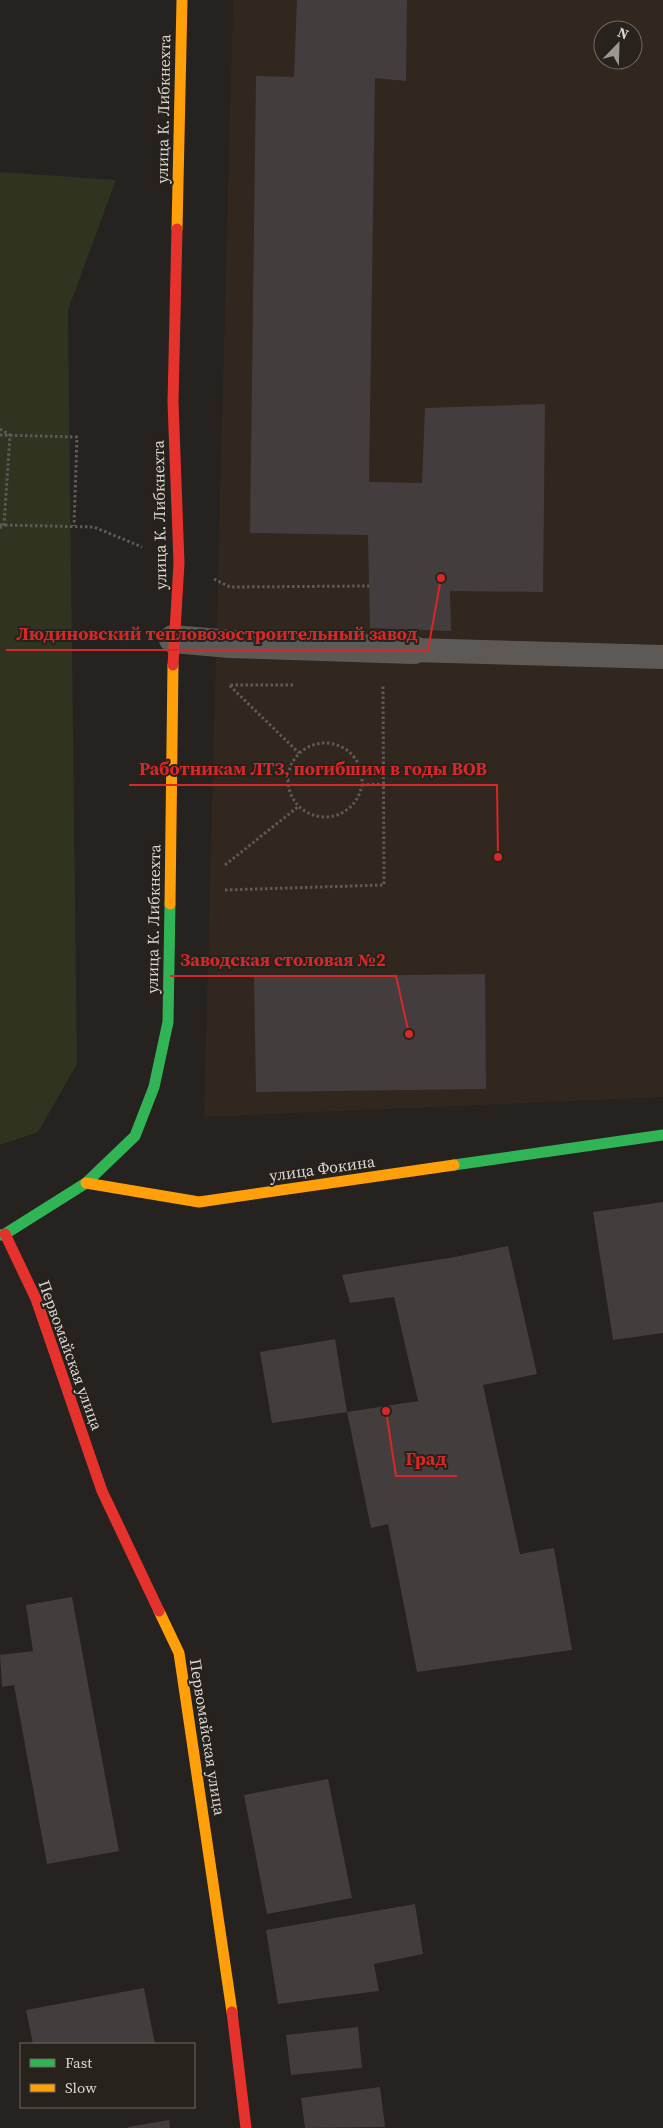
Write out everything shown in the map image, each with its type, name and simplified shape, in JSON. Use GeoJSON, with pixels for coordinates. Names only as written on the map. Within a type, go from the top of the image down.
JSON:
{"type":"FeatureCollection","features":[{"type":"Feature","properties":{"kind":"street","name":"улица К. Либкнехта"},"geometry":{"type":"LineString","coordinates":[[86,1183],[135,1136],[154,1087],[168,1022],[173,639],[179,563],[173,402],[182,0]]}},
{"type":"Feature","properties":{"kind":"street"},"geometry":{"type":"LineString","coordinates":[[173,639],[230,644],[414,650]]}},
{"type":"Feature","properties":{"kind":"street","name":"улица Фокина"},"geometry":{"type":"LineString","coordinates":[[86,1183],[199,1202],[663,1135]]}},
{"type":"Feature","properties":{"kind":"street"},"geometry":{"type":"LineString","coordinates":[[2,1234],[86,1183]]}},
{"type":"Feature","properties":{"kind":"street","name":"Первомайская улица"},"geometry":{"type":"LineString","coordinates":[[2,1234],[36,1299],[102,1491],[179,1653],[224,1951],[246,2128]]}},
{"type":"Feature","properties":{"kind":"lane"},"geometry":{"type":"LineString","coordinates":[[414,650],[663,657]]}},
{"type":"Feature","properties":{"kind":"path"},"geometry":{"type":"LineString","coordinates":[[0,429],[10,435]]}},
{"type":"Feature","properties":{"kind":"path"},"geometry":{"type":"LineString","coordinates":[[0,435],[77,437],[74,526]]}},
{"type":"Feature","properties":{"kind":"path"},"geometry":{"type":"LineString","coordinates":[[1,526],[10,435]]}},
{"type":"Feature","properties":{"kind":"path"},"geometry":{"type":"LineString","coordinates":[[225,890],[384,885],[383,684],[374,684]]}},
{"type":"Feature","properties":{"kind":"path"},"geometry":{"type":"LineString","coordinates":[[297,685],[229,685],[299,753]]}},
{"type":"Feature","properties":{"kind":"path"},"geometry":{"type":"LineString","coordinates":[[327,742],[342,746],[354,755],[361,769],[362,785],[358,797],[349,808],[337,815],[324,817],[310,814],[299,806],[290,794],[288,780],[291,765],[299,753],[312,745],[327,742]]}},
{"type":"Feature","properties":{"kind":"path"},"geometry":{"type":"LineString","coordinates":[[362,785],[384,784]]}},
{"type":"Feature","properties":{"kind":"path"},"geometry":{"type":"LineString","coordinates":[[225,865],[299,806]]}},
{"type":"Feature","properties":{"kind":"shaded area"},"geometry":{"type":"Polygon","coordinates":[[[233,0],[663,0],[663,1097],[204,1117],[233,0]]]}},
{"type":"Feature","properties":{"kind":"green space"},"geometry":{"type":"Polygon","coordinates":[[[0,172],[116,180],[68,310],[77,1064],[38,1132],[0,1145],[0,172]]]}},
{"type":"Feature","properties":{"kind":"building"},"geometry":{"type":"Polygon","coordinates":[[[297,0],[407,0],[406,81],[375,78],[369,482],[422,483],[425,408],[545,404],[543,592],[450,591],[451,631],[370,628],[368,535],[250,533],[256,76],[294,77],[297,0]]]}},
{"type":"Feature","properties":{"kind":"building"},"geometry":{"type":"Polygon","coordinates":[[[485,974],[486,1089],[256,1092],[254,977],[485,974]]]}},
{"type":"Feature","properties":{"kind":"building"},"geometry":{"type":"Polygon","coordinates":[[[663,1202],[663,1333],[613,1340],[593,1212],[663,1202]]]}},
{"type":"Feature","properties":{"kind":"building"},"geometry":{"type":"Polygon","coordinates":[[[508,1246],[537,1374],[483,1385],[520,1554],[554,1548],[572,1650],[417,1672],[388,1524],[371,1528],[347,1412],[418,1401],[394,1297],[350,1303],[342,1275],[455,1257],[508,1246]]]}},
{"type":"Feature","properties":{"kind":"building"},"geometry":{"type":"Polygon","coordinates":[[[335,1339],[347,1412],[272,1423],[260,1352],[335,1339]]]}},
{"type":"Feature","properties":{"kind":"building"},"geometry":{"type":"Polygon","coordinates":[[[72,1597],[119,1851],[47,1864],[14,1685],[2,1687],[0,1655],[33,1651],[26,1605],[72,1597]]]}},
{"type":"Feature","properties":{"kind":"building"},"geometry":{"type":"Polygon","coordinates":[[[328,1779],[352,1898],[267,1914],[244,1795],[328,1779]]]}},
{"type":"Feature","properties":{"kind":"building"},"geometry":{"type":"Polygon","coordinates":[[[415,1904],[423,1954],[374,1964],[379,1991],[278,2004],[266,1930],[415,1904]]]}},
{"type":"Feature","properties":{"kind":"building"},"geometry":{"type":"Polygon","coordinates":[[[144,1988],[155,2043],[33,2043],[26,2010],[144,1988]]]}},
{"type":"Feature","properties":{"kind":"building"},"geometry":{"type":"Polygon","coordinates":[[[358,2027],[362,2068],[291,2075],[286,2035],[358,2027]]]}},
{"type":"Feature","properties":{"kind":"building"},"geometry":{"type":"Polygon","coordinates":[[[380,2087],[385,2127],[305,2128],[301,2098],[380,2087]]]}},
{"type":"Feature","properties":{"kind":"building"},"geometry":{"type":"Polygon","coordinates":[[[169,2120],[170,2128],[128,2128],[128,2127],[169,2120]]]}},
{"type":"Feature","properties":{"kind":"traffic: fast"},"geometry":{"type":"LineString","coordinates":[[0,1235],[5,1234],[86,1183],[135,1136],[154,1087],[168,1022],[170,904]]}},
{"type":"Feature","properties":{"kind":"traffic: fast"},"geometry":{"type":"LineString","coordinates":[[454,1165],[663,1135]]}},
{"type":"Feature","properties":{"kind":"traffic: slow"},"geometry":{"type":"LineString","coordinates":[[177,229],[182,0]]}},
{"type":"Feature","properties":{"kind":"traffic: slow"},"geometry":{"type":"LineString","coordinates":[[170,904],[173,665]]}},
{"type":"Feature","properties":{"kind":"traffic: slow"},"geometry":{"type":"LineString","coordinates":[[86,1183],[199,1202],[454,1165]]}},
{"type":"Feature","properties":{"kind":"traffic: slow"},"geometry":{"type":"LineString","coordinates":[[159,1611],[179,1653],[232,2012]]}},
{"type":"Feature","properties":{"kind":"traffic: jam"},"geometry":{"type":"LineString","coordinates":[[173,665],[179,563],[173,402],[177,229]]}},
{"type":"Feature","properties":{"kind":"traffic: jam"},"geometry":{"type":"LineString","coordinates":[[5,1234],[36,1299],[102,1491],[159,1611]]}},
{"type":"Feature","properties":{"kind":"traffic: jam"},"geometry":{"type":"LineString","coordinates":[[232,2012],[246,2128]]}},
{"type":"Feature","properties":{"kind":"place","name":"Людиновский тепловозостроительный завод"},"geometry":{"type":"Point","coordinates":[441,578]}},
{"type":"Feature","properties":{"kind":"place","name":"Работникам ЛТЗ, погибшим в годы ВОВ"},"geometry":{"type":"Point","coordinates":[498,857]}},
{"type":"Feature","properties":{"kind":"place","name":"Заводская столовая №2"},"geometry":{"type":"Point","coordinates":[409,1034]}},
{"type":"Feature","properties":{"kind":"place","name":"Град"},"geometry":{"type":"Point","coordinates":[386,1411]}}]}
